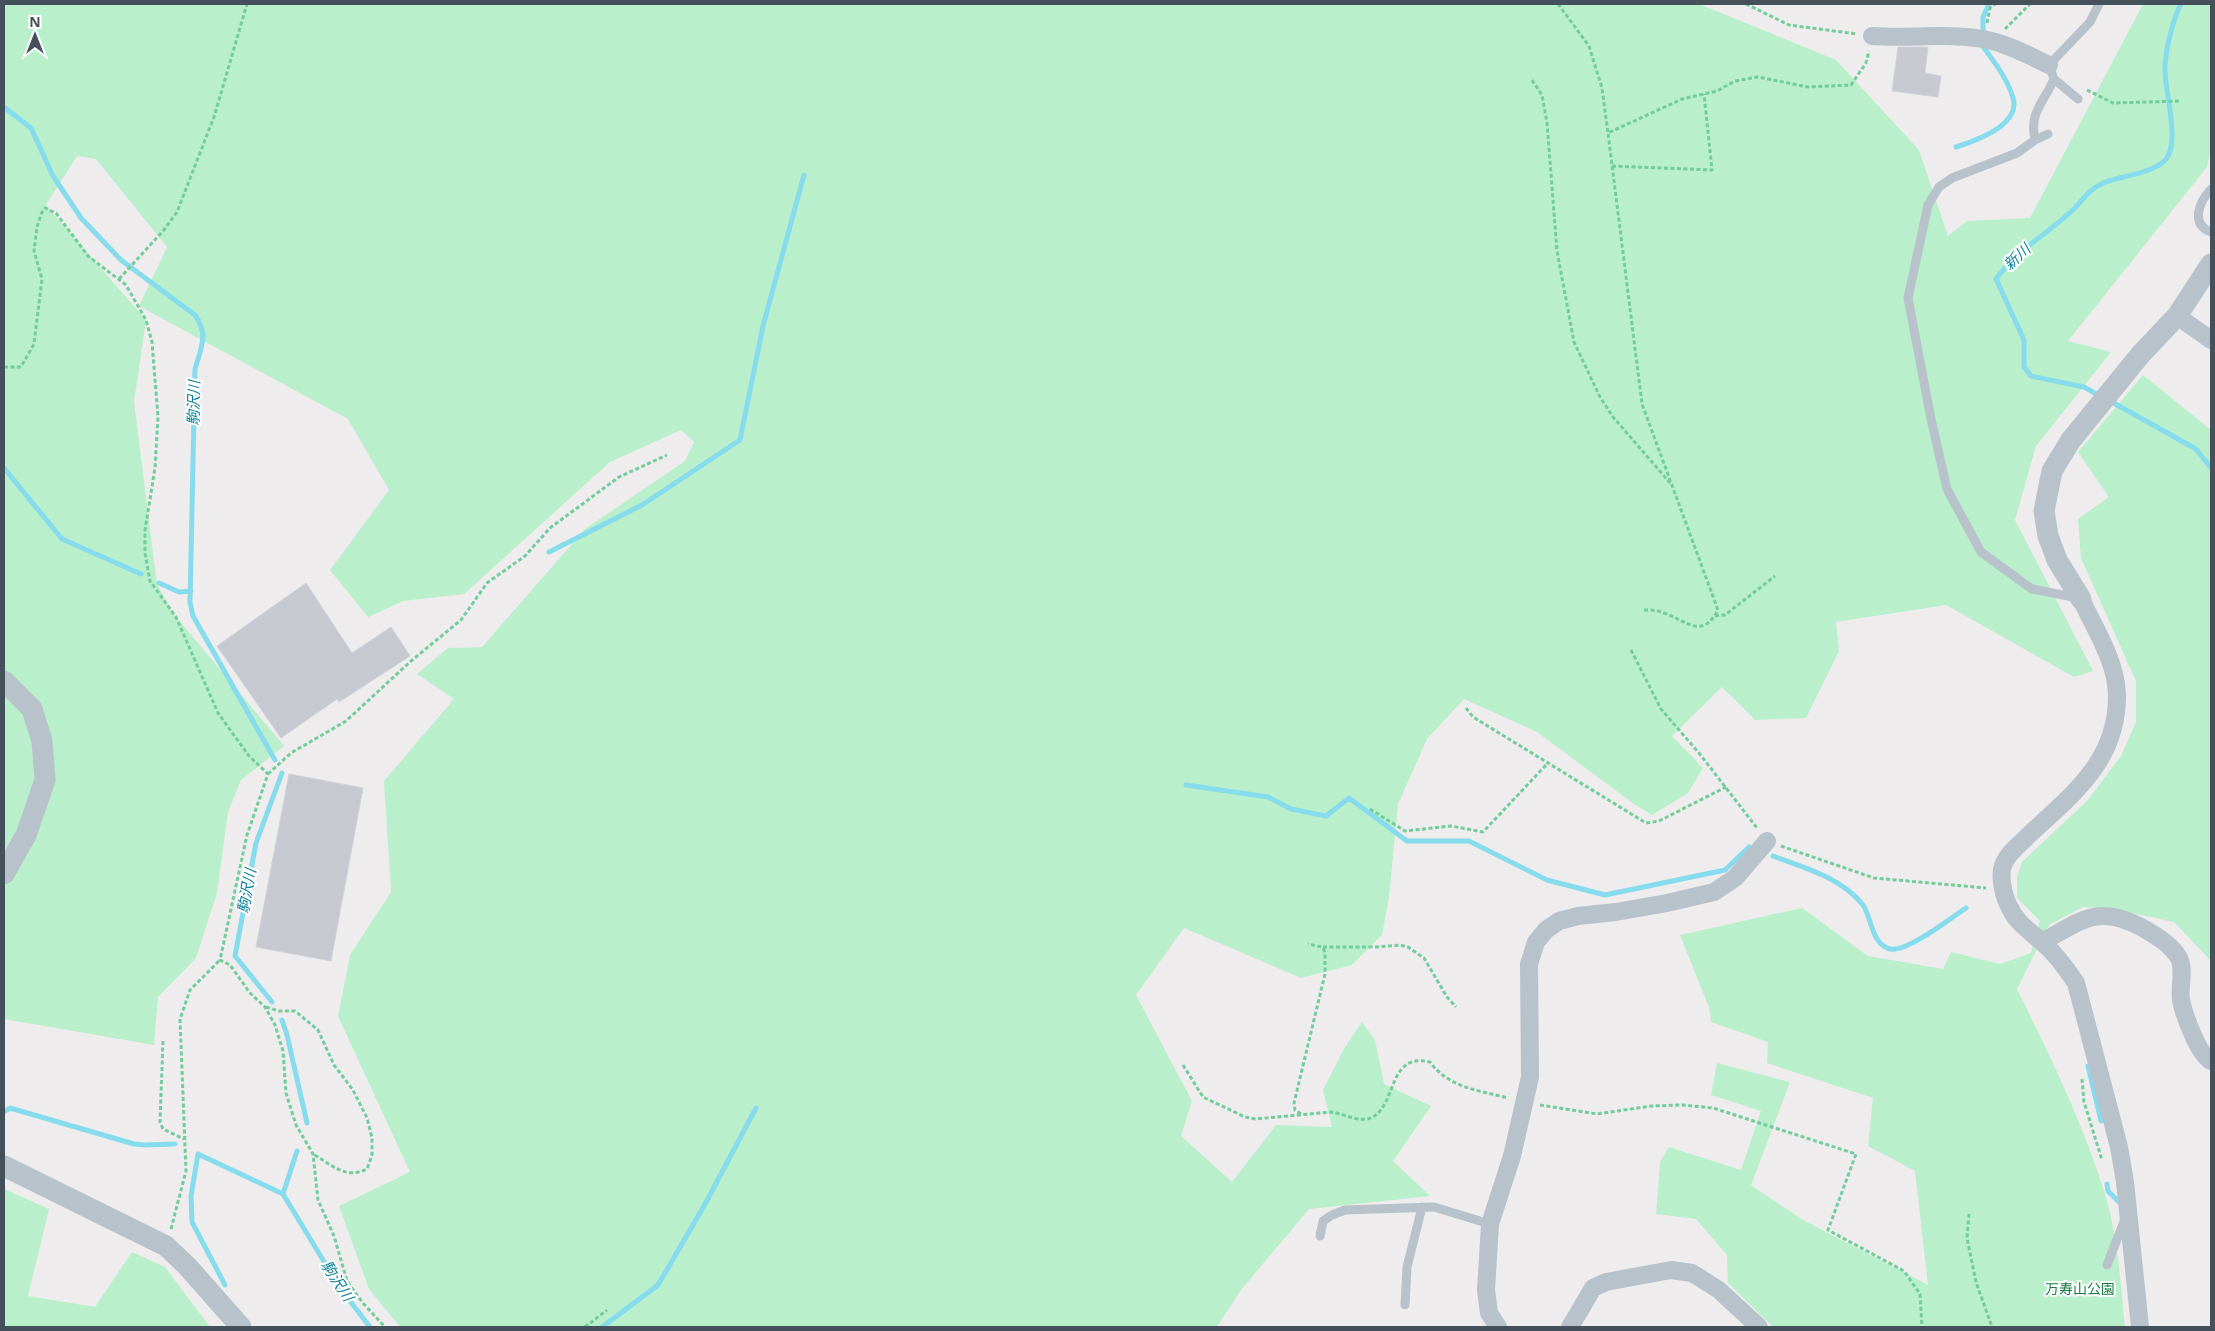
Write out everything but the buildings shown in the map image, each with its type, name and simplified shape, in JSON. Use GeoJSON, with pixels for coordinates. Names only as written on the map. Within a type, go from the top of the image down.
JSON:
{"type":"FeatureCollection","features":[{"type":"Feature","properties":{"kind":"street"},"geometry":{"type":"LineString","coordinates":[[1872,36],[1952,36],[1993,42],[2014,48],[2052,72]]}},
{"type":"Feature","properties":{"kind":"street"},"geometry":{"type":"LineString","coordinates":[[2140,1327],[2119,1147],[2076,983],[2062,961],[2017,920],[2009,907],[2003,890],[2002,869],[2012,851],[2076,792],[2104,756],[2115,726],[2117,693],[2112,667],[2081,599],[2057,560],[2048,536],[2044,511],[2052,471],[2071,440],[2141,354],[2177,316],[2211,264]]}},
{"type":"Feature","properties":{"kind":"street"},"geometry":{"type":"LineString","coordinates":[[2177,316],[2211,340]]}},
{"type":"Feature","properties":{"kind":"street"},"geometry":{"type":"LineString","coordinates":[[4,681],[32,709],[42,741],[45,780],[26,835],[4,874]]}},
{"type":"Feature","properties":{"kind":"street"},"geometry":{"type":"LineString","coordinates":[[1498,1327],[1489,1313],[1486,1290],[1490,1224],[1512,1156],[1530,1077],[1529,964],[1536,942],[1546,930],[1559,922],[1578,916],[1659,905],[1714,892],[1735,878],[1767,841]]}},
{"type":"Feature","properties":{"kind":"street"},"geometry":{"type":"LineString","coordinates":[[2042,942],[2086,918],[2104,915],[2124,918],[2171,947],[2180,960],[2181,1000],[2195,1039],[2205,1058],[2211,1061]]}},
{"type":"Feature","properties":{"kind":"street"},"geometry":{"type":"LineString","coordinates":[[4,1166],[166,1246],[187,1266],[241,1327]]}},
{"type":"Feature","properties":{"kind":"street"},"geometry":{"type":"LineString","coordinates":[[1570,1327],[1593,1288],[1606,1282],[1670,1270],[1692,1273],[1719,1290],[1758,1327]]}},
{"type":"Feature","properties":{"kind":"lane"},"geometry":{"type":"LineString","coordinates":[[2036,140],[2033,127],[2034,114],[2052,72],[2090,22],[2099,4]]}},
{"type":"Feature","properties":{"kind":"lane"},"geometry":{"type":"LineString","coordinates":[[2052,72],[2078,99]]}},
{"type":"Feature","properties":{"kind":"lane"},"geometry":{"type":"LineString","coordinates":[[2048,134],[2017,154],[1952,178],[1939,187],[1928,205],[1908,298],[1931,419],[1947,489],[1981,552],[2032,589],[2081,599]]}},
{"type":"Feature","properties":{"kind":"lane"},"geometry":{"type":"LineString","coordinates":[[2211,189],[2199,206],[2198,218],[2205,230],[2211,232]]}},
{"type":"Feature","properties":{"kind":"lane"},"geometry":{"type":"LineString","coordinates":[[1405,1305],[1407,1267],[1422,1207]]}},
{"type":"Feature","properties":{"kind":"lane"},"geometry":{"type":"LineString","coordinates":[[1320,1236],[1323,1221],[1345,1210],[1434,1207],[1490,1224]]}},
{"type":"Feature","properties":{"kind":"lane"},"geometry":{"type":"LineString","coordinates":[[2107,1265],[2128,1212]]}},
{"type":"Feature","properties":{"kind":"path"},"geometry":{"type":"LineString","coordinates":[[119,279],[164,230],[177,212],[214,117],[247,4]]}},
{"type":"Feature","properties":{"kind":"path"},"geometry":{"type":"LineString","coordinates":[[1558,4],[1589,46],[1602,88],[1642,404],[1718,610],[1713,621],[1705,626],[1693,626],[1663,612],[1644,610]]}},
{"type":"Feature","properties":{"kind":"path"},"geometry":{"type":"LineString","coordinates":[[1608,133],[1682,99],[1717,91],[1735,81],[1758,77],[1808,87],[1852,85],[1866,63],[1872,36],[1788,25],[1746,4]]}},
{"type":"Feature","properties":{"kind":"path"},"geometry":{"type":"LineString","coordinates":[[1993,42],[2030,4]]}},
{"type":"Feature","properties":{"kind":"path"},"geometry":{"type":"LineString","coordinates":[[1532,80],[1542,95],[1547,123],[1557,251],[1574,342],[1600,397],[1613,417],[1673,486]]}},
{"type":"Feature","properties":{"kind":"path"},"geometry":{"type":"LineString","coordinates":[[2087,89],[2113,103],[2181,100]]}},
{"type":"Feature","properties":{"kind":"path"},"geometry":{"type":"LineString","coordinates":[[1612,166],[1712,170],[1704,94]]}},
{"type":"Feature","properties":{"kind":"path"},"geometry":{"type":"LineString","coordinates":[[4,367],[21,367],[34,344],[42,279],[34,251],[37,228],[45,208],[56,213],[88,256],[126,285],[146,320],[152,342],[158,417],[155,468],[145,530],[145,552],[150,581],[176,617],[218,713],[249,756],[268,774]]}},
{"type":"Feature","properties":{"kind":"path"},"geometry":{"type":"LineString","coordinates":[[166,1246],[186,1171],[180,1019],[190,990],[220,960],[247,835],[268,774],[291,753],[346,721],[411,661],[461,620],[487,583],[526,556],[550,528],[619,477],[667,455]]}},
{"type":"Feature","properties":{"kind":"path"},"geometry":{"type":"LineString","coordinates":[[1715,616],[1725,615],[1775,576]]}},
{"type":"Feature","properties":{"kind":"path"},"geometry":{"type":"LineString","coordinates":[[1631,650],[1661,709],[1726,787],[1767,841],[1874,878],[2003,890]]}},
{"type":"Feature","properties":{"kind":"path"},"geometry":{"type":"LineString","coordinates":[[1466,708],[1473,717],[1646,824],[1659,821],[1726,787]]}},
{"type":"Feature","properties":{"kind":"path"},"geometry":{"type":"LineString","coordinates":[[1370,809],[1405,831],[1451,826],[1483,832],[1547,764]]}},
{"type":"Feature","properties":{"kind":"path"},"geometry":{"type":"LineString","coordinates":[[1308,944],[1322,948],[1376,948],[1400,945],[1408,947],[1424,958],[1447,997],[1456,1008]]}},
{"type":"Feature","properties":{"kind":"path"},"geometry":{"type":"LineString","coordinates":[[1302,1115],[1295,1110],[1294,1102],[1326,974],[1325,952],[1322,948]]}},
{"type":"Feature","properties":{"kind":"path"},"geometry":{"type":"LineString","coordinates":[[220,960],[230,965],[250,993],[265,1007],[275,1025],[283,1051],[286,1093],[296,1125],[313,1154],[318,1200],[334,1236],[348,1281],[362,1302],[385,1327]]}},
{"type":"Feature","properties":{"kind":"path"},"geometry":{"type":"LineString","coordinates":[[265,1007],[278,1011],[295,1011],[318,1030],[334,1064],[353,1090],[367,1118],[372,1138],[372,1156],[367,1169],[357,1174],[343,1172],[313,1154]]}},
{"type":"Feature","properties":{"kind":"path"},"geometry":{"type":"LineString","coordinates":[[163,1041],[160,1122],[163,1129],[184,1139]]}},
{"type":"Feature","properties":{"kind":"path"},"geometry":{"type":"LineString","coordinates":[[1183,1065],[1203,1097],[1245,1117],[1255,1119],[1339,1112],[1362,1120],[1373,1116],[1381,1108],[1400,1071],[1410,1063],[1421,1060],[1430,1062],[1437,1072],[1452,1082],[1525,1102],[1597,1114],[1651,1106],[1682,1105],[1713,1108],[1856,1154],[1828,1230],[1904,1271],[1920,1294],[1922,1327]]}},
{"type":"Feature","properties":{"kind":"path"},"geometry":{"type":"LineString","coordinates":[[1969,1214],[1967,1238],[1976,1282],[1992,1327]]}},
{"type":"Feature","properties":{"kind":"path"},"geometry":{"type":"LineString","coordinates":[[585,1327],[607,1310]]}},
{"type":"Feature","properties":{"kind":"green space"},"geometry":{"type":"Polygon","coordinates":[[[4,4],[1699,4],[1836,60],[1919,150],[1948,236],[1967,221],[2030,218],[2143,4],[2211,4],[2211,148],[2207,167],[2068,341],[2111,352],[2036,446],[2015,520],[2093,671],[2074,677],[1946,605],[1836,622],[1839,651],[1806,718],[1755,720],[1722,687],[1672,736],[1703,768],[1688,793],[1652,815],[1634,804],[1537,732],[1464,699],[1427,739],[1398,804],[1389,897],[1382,935],[1352,965],[1301,978],[1184,928],[1136,995],[1192,1101],[1181,1136],[1232,1182],[1276,1125],[1332,1127],[1323,1090],[1345,1047],[1362,1022],[1375,1040],[1384,1084],[1431,1106],[1393,1161],[1430,1196],[1309,1209],[1241,1290],[1217,1327],[400,1327],[369,1289],[339,1206],[410,1172],[338,1016],[350,955],[391,892],[384,781],[454,699],[417,674],[448,648],[482,647],[585,529],[685,461],[694,442],[681,430],[610,462],[464,594],[403,601],[368,617],[330,570],[389,490],[348,419],[139,306],[167,247],[96,159],[77,156],[46,205],[146,320],[134,402],[157,584],[172,612],[284,746],[241,780],[228,812],[217,893],[196,958],[158,997],[154,1045],[4,1019],[4,4]]]}},
{"type":"Feature","properties":{"kind":"green space","name":"万寿山公園"},"geometry":{"type":"Polygon","coordinates":[[[2143,375],[2211,430],[2211,961],[2174,922],[2113,909],[2083,907],[2049,925],[2017,989],[2075,1112],[2103,1188],[2115,1240],[2125,1327],[1773,1327],[1728,1283],[1727,1255],[1696,1219],[1656,1214],[1660,1162],[1669,1147],[1741,1170],[1761,1111],[1711,1095],[1717,1063],[1790,1082],[1751,1185],[1803,1220],[1928,1285],[1915,1171],[1868,1146],[1873,1098],[1767,1063],[1768,1042],[1711,1022],[1709,1007],[1680,935],[1802,908],[1868,956],[1943,969],[1951,952],[2000,964],[2031,953],[2040,921],[2017,898],[2017,877],[2022,862],[2087,801],[2121,756],[2136,722],[2136,681],[2081,558],[2078,519],[2109,497],[2078,452],[2143,375]]]}},
{"type":"Feature","properties":{"kind":"green space"},"geometry":{"type":"Polygon","coordinates":[[[4,1189],[49,1209],[28,1296],[95,1307],[132,1252],[165,1267],[210,1327],[4,1327],[4,1189]]]}},
{"type":"Feature","properties":{"kind":"waterway"},"geometry":{"type":"LineString","coordinates":[[1983,32],[1983,17],[1989,4]]}},
{"type":"Feature","properties":{"kind":"waterway","name":"新川"},"geometry":{"type":"LineString","coordinates":[[2100,396],[2084,387],[2031,376],[2024,367],[2024,340],[1996,279],[2014,259],[2065,217],[2094,188],[2103,183],[2148,170],[2164,162],[2171,147],[2172,137],[2165,66],[2170,34],[2181,4]]}},
{"type":"Feature","properties":{"kind":"waterway"},"geometry":{"type":"LineString","coordinates":[[1956,147],[1974,141],[1995,130],[2010,116],[2014,108],[2013,98],[2008,85],[1984,48]]}},
{"type":"Feature","properties":{"kind":"waterway","name":"駒沢川"},"geometry":{"type":"LineString","coordinates":[[4,107],[31,128],[53,176],[81,218],[121,260],[195,315],[202,329],[201,348],[195,369],[190,602],[193,616],[275,760]]}},
{"type":"Feature","properties":{"kind":"waterway"},"geometry":{"type":"LineString","coordinates":[[549,552],[642,505],[740,440],[763,326],[804,175]]}},
{"type":"Feature","properties":{"kind":"waterway","name":"新川"},"geometry":{"type":"LineString","coordinates":[[2110,401],[2196,449],[2211,468]]}},
{"type":"Feature","properties":{"kind":"waterway"},"geometry":{"type":"LineString","coordinates":[[4,468],[62,539],[141,574]]}},
{"type":"Feature","properties":{"kind":"waterway"},"geometry":{"type":"LineString","coordinates":[[159,583],[179,592],[191,591]]}},
{"type":"Feature","properties":{"kind":"waterway","name":"駒沢川"},"geometry":{"type":"LineString","coordinates":[[272,1002],[235,956],[256,843],[282,773]]}},
{"type":"Feature","properties":{"kind":"waterway"},"geometry":{"type":"LineString","coordinates":[[1186,785],[1268,797],[1291,809],[1326,816],[1349,798],[1407,841],[1469,841],[1547,880],[1605,895],[1725,870],[1749,847]]}},
{"type":"Feature","properties":{"kind":"waterway"},"geometry":{"type":"LineString","coordinates":[[1773,856],[1821,874],[1844,887],[1863,905],[1879,942],[1890,949],[1907,946],[1966,908]]}},
{"type":"Feature","properties":{"kind":"waterway","name":"駒沢川"},"geometry":{"type":"LineString","coordinates":[[282,1020],[307,1123]]}},
{"type":"Feature","properties":{"kind":"waterway"},"geometry":{"type":"LineString","coordinates":[[2088,1066],[2101,1121]]}},
{"type":"Feature","properties":{"kind":"waterway"},"geometry":{"type":"LineString","coordinates":[[4,1112],[10,1108],[134,1144],[175,1144]]}},
{"type":"Feature","properties":{"kind":"waterway"},"geometry":{"type":"LineString","coordinates":[[602,1327],[658,1285],[704,1206],[756,1108]]}},
{"type":"Feature","properties":{"kind":"waterway","name":"駒沢川"},"geometry":{"type":"LineString","coordinates":[[297,1151],[283,1194],[340,1288],[370,1327]]}},
{"type":"Feature","properties":{"kind":"waterway"},"geometry":{"type":"LineString","coordinates":[[225,1285],[192,1222],[191,1196],[198,1154],[283,1194]]}},
{"type":"Feature","properties":{"kind":"waterway"},"geometry":{"type":"LineString","coordinates":[[2107,1184],[2108,1191],[2119,1202]]}}]}
